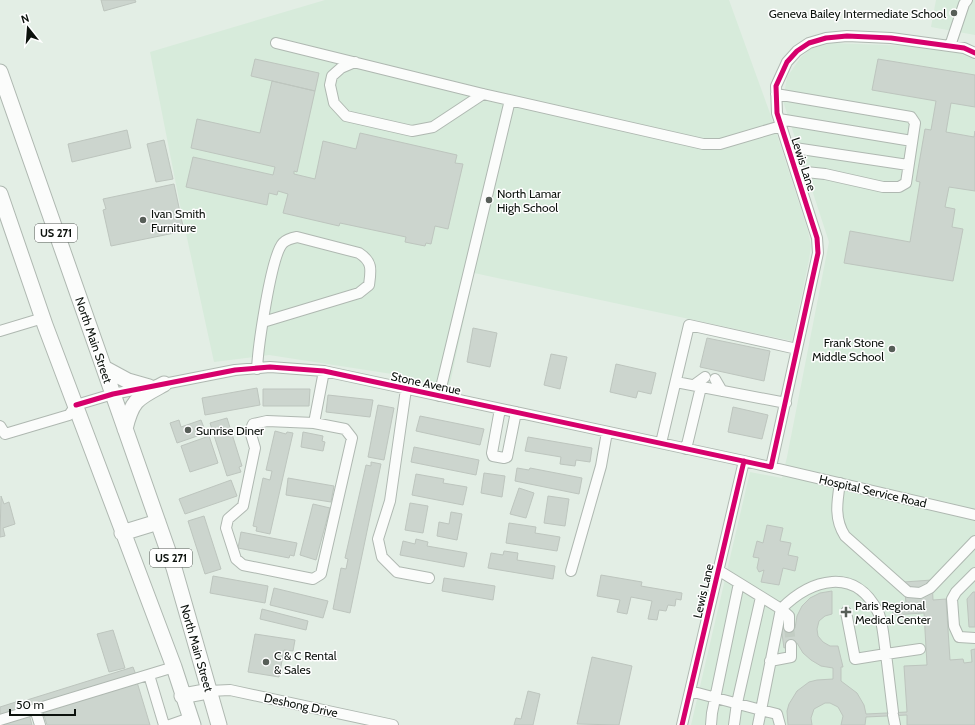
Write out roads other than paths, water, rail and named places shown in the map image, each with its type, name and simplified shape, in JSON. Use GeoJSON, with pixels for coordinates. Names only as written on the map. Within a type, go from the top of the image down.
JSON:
{"type":"FeatureCollection","features":[{"type":"Feature","properties":{"kind":"highway","name":"North Main Street"},"geometry":{"type":"LineString","coordinates":[[0,72],[174,568],[219,725]]}},
{"type":"Feature","properties":{"kind":"highway","name":"US 271"},"geometry":{"type":"LineString","coordinates":[[0,194],[42,318],[76,405],[122,533],[174,667],[182,696],[192,722]]}},
{"type":"Feature","properties":{"kind":"highway"},"geometry":{"type":"LineString","coordinates":[[104,368],[128,381],[156,386]]}},
{"type":"Feature","properties":{"kind":"highway"},"geometry":{"type":"LineString","coordinates":[[125,429],[131,407],[141,397],[156,386]]}},
{"type":"Feature","properties":{"kind":"highway"},"geometry":{"type":"LineString","coordinates":[[122,533],[158,522]]}},
{"type":"Feature","properties":{"kind":"highway"},"geometry":{"type":"LineString","coordinates":[[182,696],[209,691]]}},
{"type":"Feature","properties":{"kind":"street"},"geometry":{"type":"LineString","coordinates":[[950,46],[964,4],[967,0]]}},
{"type":"Feature","properties":{"kind":"street","name":"Lewis Lane"},"geometry":{"type":"LineString","coordinates":[[771,467],[818,254],[817,238],[780,122],[776,86],[780,74],[797,51],[809,43],[826,38],[847,36],[891,38],[964,48],[975,53]]}},
{"type":"Feature","properties":{"kind":"street"},"geometry":{"type":"LineString","coordinates":[[276,43],[483,94],[703,144],[720,144],[780,122],[912,141]]}},
{"type":"Feature","properties":{"kind":"street"},"geometry":{"type":"LineString","coordinates":[[355,62],[341,68],[332,76],[330,86],[334,103],[346,116],[412,131],[423,130],[433,127],[483,94]]}},
{"type":"Feature","properties":{"kind":"street"},"geometry":{"type":"LineString","coordinates":[[776,94],[911,117],[915,123],[906,182],[896,188],[883,187],[825,174],[796,171]]}},
{"type":"Feature","properties":{"kind":"street"},"geometry":{"type":"LineString","coordinates":[[439,396],[510,100]]}},
{"type":"Feature","properties":{"kind":"street"},"geometry":{"type":"LineString","coordinates":[[788,148],[908,165]]}},
{"type":"Feature","properties":{"kind":"street"},"geometry":{"type":"LineString","coordinates":[[257,368],[258,346],[276,258],[282,243],[297,237],[360,253],[368,258],[371,267],[369,285],[358,293],[263,322]]}},
{"type":"Feature","properties":{"kind":"street"},"geometry":{"type":"LineString","coordinates":[[0,331],[42,318]]}},
{"type":"Feature","properties":{"kind":"street"},"geometry":{"type":"LineString","coordinates":[[661,444],[689,325],[797,349]]}},
{"type":"Feature","properties":{"kind":"street","name":"Stone Avenue"},"geometry":{"type":"LineString","coordinates":[[76,405],[113,394],[235,370],[270,367],[324,371],[771,467]]}},
{"type":"Feature","properties":{"kind":"street"},"geometry":{"type":"LineString","coordinates":[[314,423],[324,371]]}},
{"type":"Feature","properties":{"kind":"street"},"geometry":{"type":"LineString","coordinates":[[676,382],[704,382],[722,391],[786,403]]}},
{"type":"Feature","properties":{"kind":"street"},"geometry":{"type":"LineString","coordinates":[[704,382],[722,391]]}},
{"type":"Feature","properties":{"kind":"street"},"geometry":{"type":"LineString","coordinates":[[686,449],[704,382]]}},
{"type":"Feature","properties":{"kind":"street"},"geometry":{"type":"LineString","coordinates":[[406,389],[390,501],[378,539],[382,557],[397,572],[429,578]]}},
{"type":"Feature","properties":{"kind":"street"},"geometry":{"type":"LineString","coordinates":[[0,426],[5,434],[69,415],[76,405]]}},
{"type":"Feature","properties":{"kind":"street"},"geometry":{"type":"LineString","coordinates":[[500,409],[492,453],[493,456],[504,458],[507,457],[516,412]]}},
{"type":"Feature","properties":{"kind":"street"},"geometry":{"type":"LineString","coordinates":[[267,421],[314,423],[346,430],[352,438],[321,574],[313,579],[243,565],[236,559],[226,528],[228,519],[243,506],[255,448],[250,431],[253,424],[267,421]]}},
{"type":"Feature","properties":{"kind":"street"},"geometry":{"type":"LineString","coordinates":[[571,571],[601,466],[608,432]]}},
{"type":"Feature","properties":{"kind":"street","name":"Lewis Lane"},"geometry":{"type":"LineString","coordinates":[[682,725],[744,461]]}},
{"type":"Feature","properties":{"kind":"street","name":"Hospital Service Road"},"geometry":{"type":"LineString","coordinates":[[771,467],[975,515]]}},
{"type":"Feature","properties":{"kind":"street"},"geometry":{"type":"LineString","coordinates":[[840,483],[837,512],[840,528],[845,536],[908,592],[920,593],[930,588],[975,541]]}},
{"type":"Feature","properties":{"kind":"street"},"geometry":{"type":"LineString","coordinates":[[718,570],[781,609],[789,616],[789,627]]}},
{"type":"Feature","properties":{"kind":"street"},"geometry":{"type":"LineString","coordinates":[[975,573],[956,592],[952,599],[954,626],[959,637],[975,638]]}},
{"type":"Feature","properties":{"kind":"street"},"geometry":{"type":"LineString","coordinates":[[758,725],[781,609],[794,596],[815,585],[835,580],[852,586],[867,596],[879,613],[894,718]]}},
{"type":"Feature","properties":{"kind":"street"},"geometry":{"type":"LineString","coordinates":[[711,725],[712,713],[739,583]]}},
{"type":"Feature","properties":{"kind":"street"},"geometry":{"type":"LineString","coordinates":[[734,725],[737,703],[761,597]]}},
{"type":"Feature","properties":{"kind":"street"},"geometry":{"type":"LineString","coordinates":[[846,612],[855,659],[920,649]]}},
{"type":"Feature","properties":{"kind":"street"},"geometry":{"type":"LineString","coordinates":[[770,661],[791,657],[791,645]]}},
{"type":"Feature","properties":{"kind":"street"},"geometry":{"type":"LineString","coordinates":[[0,720],[174,667]]}},
{"type":"Feature","properties":{"kind":"street"},"geometry":{"type":"LineString","coordinates":[[149,675],[164,725]]}},
{"type":"Feature","properties":{"kind":"street","name":"Deshong Drive"},"geometry":{"type":"LineString","coordinates":[[209,691],[230,690],[393,725]]}},
{"type":"Feature","properties":{"kind":"street"},"geometry":{"type":"LineString","coordinates":[[690,691],[777,714],[780,725]]}},
{"type":"Feature","properties":{"kind":"street"},"geometry":{"type":"LineString","coordinates":[[35,709],[40,725]]}},
{"type":"Feature","properties":{"kind":"street"},"geometry":{"type":"LineString","coordinates":[[170,725],[192,722]]}},
{"type":"Feature","properties":{"kind":"tunnel"},"geometry":{"type":"LineString","coordinates":[[789,627],[791,645]]}},
{"type":"Feature","properties":{"kind":"place","name":"Geneva Bailey Intermediate School"},"geometry":{"type":"Point","coordinates":[954,13]}},
{"type":"Feature","properties":{"kind":"place","name":"North Lamar High School"},"geometry":{"type":"Point","coordinates":[489,200]}},
{"type":"Feature","properties":{"kind":"place","name":"Ivan Smith Furniture"},"geometry":{"type":"Point","coordinates":[143,220]}},
{"type":"Feature","properties":{"kind":"place","name":"Frank Stone Middle School"},"geometry":{"type":"Point","coordinates":[892,349]}},
{"type":"Feature","properties":{"kind":"place","name":"Sunrise Diner"},"geometry":{"type":"Point","coordinates":[188,430]}},
{"type":"Feature","properties":{"kind":"place","name":"Paris Regional Medical Center"},"geometry":{"type":"Point","coordinates":[846,612]}},
{"type":"Feature","properties":{"kind":"place","name":"C & C Rental & Sales"},"geometry":{"type":"Point","coordinates":[266,662]}}]}
